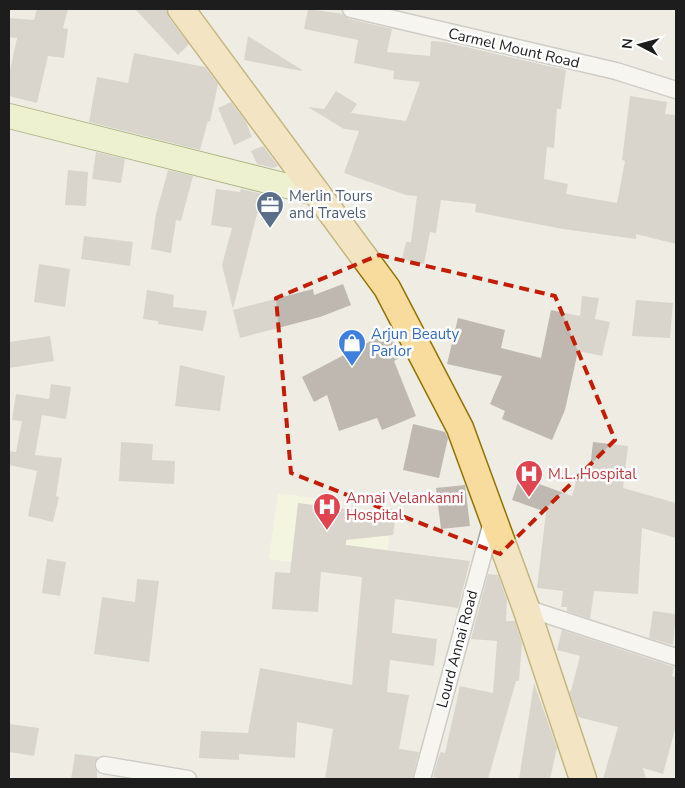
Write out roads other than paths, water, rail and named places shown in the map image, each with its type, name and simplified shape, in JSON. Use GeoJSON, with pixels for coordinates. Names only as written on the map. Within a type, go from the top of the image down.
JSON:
{"type":"FeatureCollection","features":[{"type":"Feature","properties":{"kind":"main road"},"geometry":{"type":"LineString","coordinates":[[180,9],[387,288],[460,428],[526,608],[583,779]]}},
{"type":"Feature","properties":{"kind":"street","name":"Carmel Mount Road"},"geometry":{"type":"LineString","coordinates":[[351,9],[616,71],[676,90]]}},
{"type":"Feature","properties":{"kind":"street"},"geometry":{"type":"LineString","coordinates":[[9,120],[319,194]]}},
{"type":"Feature","properties":{"kind":"street","name":"Lourd Annai Road"},"geometry":{"type":"LineString","coordinates":[[422,779],[493,518]]}},
{"type":"Feature","properties":{"kind":"street"},"geometry":{"type":"LineString","coordinates":[[526,608],[676,657]]}},
{"type":"Feature","properties":{"kind":"street"},"geometry":{"type":"LineString","coordinates":[[104,765],[188,779]]}},
{"type":"Feature","properties":{"kind":"place","name":"Merlin Tours and Travels"},"geometry":{"type":"Point","coordinates":[270,229]}},
{"type":"Feature","properties":{"kind":"place","name":"Arjun Beauty Parlor"},"geometry":{"type":"Point","coordinates":[352,367]}},
{"type":"Feature","properties":{"kind":"place","name":"M.L. Hospital"},"geometry":{"type":"Point","coordinates":[529,498]}},
{"type":"Feature","properties":{"kind":"place","name":"Annai Velankanni Hospital"},"geometry":{"type":"Point","coordinates":[327,531]}}]}
